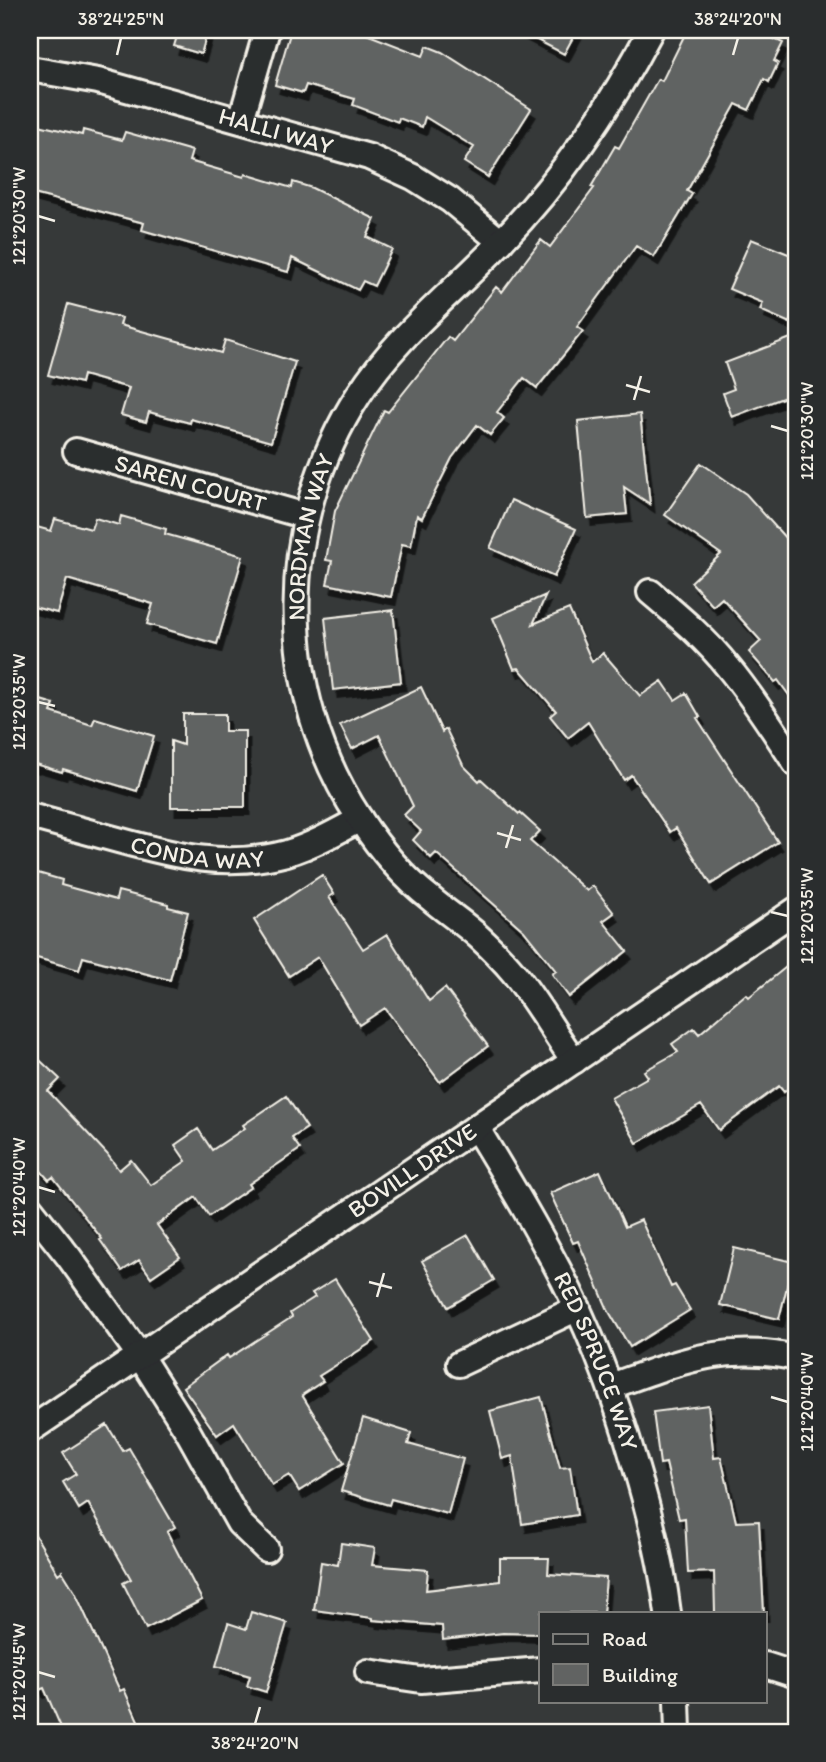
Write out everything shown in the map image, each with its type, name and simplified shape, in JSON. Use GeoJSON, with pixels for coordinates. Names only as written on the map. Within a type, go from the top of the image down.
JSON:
{"type":"FeatureCollection","features":[{"type":"Feature","properties":{"kind":"street"},"geometry":{"type":"LineString","coordinates":[[241,120],[267,30]]}},
{"type":"Feature","properties":{"kind":"street","name":"NORDMAN WAY"},"geometry":{"type":"LineString","coordinates":[[574,1061],[513,972],[478,936],[427,896],[402,871],[360,820],[337,779],[320,742],[308,703],[299,657],[296,610],[299,556],[306,516],[320,471],[336,434],[359,393],[392,350],[501,242],[551,184],[594,125],[634,63],[651,30]]}},
{"type":"Feature","properties":{"kind":"street","name":"HALLI WAY"},"geometry":{"type":"LineString","coordinates":[[30,69],[98,81],[369,157],[414,177],[450,200],[501,242]]}},
{"type":"Feature","properties":{"kind":"street","name":"SAREN COURT"},"geometry":{"type":"LineString","coordinates":[[76,451],[306,516]]}},
{"type":"Feature","properties":{"kind":"street"},"geometry":{"type":"LineString","coordinates":[[650,592],[687,623],[726,665],[796,764]]}},
{"type":"Feature","properties":{"kind":"street","name":"CONDA WAY"},"geometry":{"type":"LineString","coordinates":[[30,816],[173,855],[209,861],[251,860],[286,853],[321,840],[360,820]]}},
{"type":"Feature","properties":{"kind":"street","name":"BOVILL DRIVE"},"geometry":{"type":"LineString","coordinates":[[30,1430],[796,910]]}},
{"type":"Feature","properties":{"kind":"street","name":"RED SPRUCE WAY"},"geometry":{"type":"LineString","coordinates":[[476,1127],[546,1246],[578,1308],[611,1386],[650,1514],[668,1612]]}},
{"type":"Feature","properties":{"kind":"street"},"geometry":{"type":"LineString","coordinates":[[30,1208],[69,1257],[139,1356],[187,1430],[239,1523],[266,1549]]}},
{"type":"Feature","properties":{"kind":"street"},"geometry":{"type":"LineString","coordinates":[[459,1364],[578,1308]]}},
{"type":"Feature","properties":{"kind":"street"},"geometry":{"type":"LineString","coordinates":[[611,1386],[686,1360],[710,1355],[776,1353],[796,1358]]}},
{"type":"Feature","properties":{"kind":"street"},"geometry":{"type":"LineString","coordinates":[[766,1665],[796,1675]]}},
{"type":"Feature","properties":{"kind":"street"},"geometry":{"type":"LineString","coordinates":[[368,1672],[421,1681],[539,1670]]}},
{"type":"Feature","properties":{"kind":"street"},"geometry":{"type":"LineString","coordinates":[[677,1702],[678,1732]]}},
{"type":"Feature","properties":{"kind":"building"},"geometry":{"type":"Polygon","coordinates":[[[179,30],[208,30],[201,54],[174,46],[179,30]]]}},
{"type":"Feature","properties":{"kind":"building"},"geometry":{"type":"Polygon","coordinates":[[[291,30],[356,30],[423,56],[427,46],[442,52],[531,109],[488,177],[464,162],[474,147],[425,117],[422,127],[399,118],[398,122],[353,105],[355,99],[306,85],[303,93],[275,85],[291,30]]]}},
{"type":"Feature","properties":{"kind":"building"},"geometry":{"type":"Polygon","coordinates":[[[518,30],[577,30],[564,54],[518,30]]]}},
{"type":"Feature","properties":{"kind":"building"},"geometry":{"type":"Polygon","coordinates":[[[687,30],[778,30],[774,39],[783,43],[774,61],[778,63],[769,82],[764,79],[749,110],[736,104],[687,191],[692,194],[654,257],[636,246],[577,327],[583,331],[537,388],[524,378],[497,412],[504,418],[490,435],[477,425],[452,458],[422,518],[417,515],[411,546],[402,544],[391,597],[327,584],[332,561],[326,560],[335,511],[384,410],[388,412],[448,337],[453,341],[496,287],[502,292],[541,240],[550,247],[594,188],[591,187],[615,146],[619,148],[658,79],[662,81],[687,30]]]}},
{"type":"Feature","properties":{"kind":"building"},"geometry":{"type":"Polygon","coordinates":[[[30,123],[82,135],[83,130],[122,140],[125,132],[192,151],[189,161],[292,188],[293,182],[312,188],[375,219],[367,237],[392,249],[374,286],[363,281],[358,290],[292,258],[288,272],[142,230],[144,223],[30,193],[30,123]]]}},
{"type":"Feature","properties":{"kind":"building"},"geometry":{"type":"Polygon","coordinates":[[[751,239],[796,257],[796,308],[790,323],[760,310],[763,303],[729,289],[751,239]]]}},
{"type":"Feature","properties":{"kind":"building"},"geometry":{"type":"Polygon","coordinates":[[[68,304],[122,318],[120,325],[221,353],[225,340],[295,362],[271,442],[191,419],[190,423],[149,412],[146,422],[121,415],[129,388],[83,375],[81,383],[48,375],[68,304]]]}},
{"type":"Feature","properties":{"kind":"building"},"geometry":{"type":"Polygon","coordinates":[[[796,336],[796,393],[732,417],[723,393],[734,389],[725,363],[796,336]]]}},
{"type":"Feature","properties":{"kind":"building"},"geometry":{"type":"Polygon","coordinates":[[[640,414],[650,504],[624,487],[627,514],[587,518],[578,421],[640,414]]]}},
{"type":"Feature","properties":{"kind":"building"},"geometry":{"type":"Polygon","coordinates":[[[701,463],[746,494],[796,550],[796,705],[778,680],[775,682],[749,652],[761,641],[722,598],[713,606],[691,582],[721,554],[665,515],[701,463]]]}},
{"type":"Feature","properties":{"kind":"building"},"geometry":{"type":"Polygon","coordinates":[[[511,500],[576,529],[554,577],[490,548],[511,500]]]}},
{"type":"Feature","properties":{"kind":"building"},"geometry":{"type":"Polygon","coordinates":[[[121,516],[166,529],[165,534],[243,556],[217,644],[147,624],[153,604],[67,579],[57,613],[30,606],[30,525],[51,531],[55,519],[91,529],[95,518],[119,525],[121,516]]]}},
{"type":"Feature","properties":{"kind":"building"},"geometry":{"type":"Polygon","coordinates":[[[546,595],[533,624],[569,609],[592,662],[603,653],[640,696],[662,681],[675,700],[686,693],[700,717],[697,718],[778,842],[711,884],[676,828],[670,832],[631,775],[624,780],[588,722],[568,738],[550,716],[556,711],[519,668],[514,669],[493,618],[546,595]]]}},
{"type":"Feature","properties":{"kind":"building"},"geometry":{"type":"Polygon","coordinates":[[[393,610],[401,682],[333,690],[325,618],[393,610]]]}},
{"type":"Feature","properties":{"kind":"building"},"geometry":{"type":"Polygon","coordinates":[[[421,687],[442,732],[446,729],[463,765],[540,831],[530,841],[587,891],[593,886],[614,913],[603,921],[627,951],[569,997],[552,974],[556,971],[524,931],[436,853],[431,858],[413,840],[421,831],[404,815],[413,806],[379,735],[352,749],[340,725],[421,687]]]}},
{"type":"Feature","properties":{"kind":"building"},"geometry":{"type":"Polygon","coordinates":[[[34,698],[54,704],[51,712],[92,725],[95,718],[154,736],[137,791],[63,769],[62,772],[30,764],[30,706],[34,698]]]}},
{"type":"Feature","properties":{"kind":"building"},"geometry":{"type":"Polygon","coordinates":[[[183,714],[225,714],[225,731],[245,731],[245,807],[171,807],[171,741],[183,745],[183,714]]]}},
{"type":"Feature","properties":{"kind":"building"},"geometry":{"type":"Polygon","coordinates":[[[38,873],[62,880],[61,885],[116,900],[118,891],[188,912],[170,980],[83,957],[79,970],[30,956],[30,902],[38,873]]]}},
{"type":"Feature","properties":{"kind":"building"},"geometry":{"type":"Polygon","coordinates":[[[322,875],[334,894],[329,897],[363,949],[387,934],[429,1001],[445,988],[488,1046],[440,1082],[385,1008],[359,1025],[318,957],[289,976],[254,920],[322,875]]]}},
{"type":"Feature","properties":{"kind":"building"},"geometry":{"type":"Polygon","coordinates":[[[796,959],[796,1082],[784,1092],[779,1086],[719,1130],[701,1105],[637,1143],[611,1098],[648,1077],[644,1071],[678,1052],[672,1044],[694,1028],[699,1034],[746,994],[749,997],[796,959]]]}},
{"type":"Feature","properties":{"kind":"building"},"geometry":{"type":"Polygon","coordinates":[[[30,1051],[60,1079],[48,1091],[119,1170],[131,1160],[151,1185],[186,1161],[175,1145],[198,1129],[212,1150],[286,1096],[307,1128],[292,1138],[300,1149],[209,1216],[196,1197],[157,1225],[180,1257],[151,1277],[139,1260],[122,1271],[100,1240],[102,1239],[53,1177],[49,1180],[30,1159],[30,1051]]]}},
{"type":"Feature","properties":{"kind":"building"},"geometry":{"type":"Polygon","coordinates":[[[600,1171],[625,1227],[641,1220],[671,1287],[675,1285],[690,1310],[630,1347],[608,1310],[578,1241],[573,1243],[550,1193],[600,1171]]]}},
{"type":"Feature","properties":{"kind":"building"},"geometry":{"type":"Polygon","coordinates":[[[468,1235],[494,1280],[448,1307],[422,1261],[468,1235]]]}},
{"type":"Feature","properties":{"kind":"building"},"geometry":{"type":"Polygon","coordinates":[[[734,1248],[793,1262],[779,1319],[720,1305],[734,1248]]]}},
{"type":"Feature","properties":{"kind":"building"},"geometry":{"type":"Polygon","coordinates":[[[335,1279],[374,1341],[319,1376],[323,1381],[302,1395],[344,1463],[299,1491],[289,1475],[272,1485],[234,1423],[217,1435],[183,1387],[227,1355],[229,1358],[292,1317],[290,1313],[315,1297],[312,1293],[335,1279]]]}},
{"type":"Feature","properties":{"kind":"building"},"geometry":{"type":"Polygon","coordinates":[[[541,1397],[560,1468],[570,1467],[577,1515],[522,1524],[512,1456],[502,1459],[490,1411],[541,1397]]]}},
{"type":"Feature","properties":{"kind":"building"},"geometry":{"type":"Polygon","coordinates":[[[708,1405],[714,1458],[721,1457],[736,1522],[759,1521],[764,1612],[715,1612],[714,1572],[688,1573],[685,1518],[679,1519],[666,1463],[660,1464],[653,1412],[708,1405]]]}},
{"type":"Feature","properties":{"kind":"building"},"geometry":{"type":"Polygon","coordinates":[[[363,1418],[411,1433],[408,1444],[463,1459],[448,1514],[391,1499],[389,1505],[341,1491],[363,1418]]]}},
{"type":"Feature","properties":{"kind":"building"},"geometry":{"type":"Polygon","coordinates":[[[107,1425],[123,1451],[129,1448],[175,1527],[167,1532],[202,1600],[146,1629],[123,1583],[131,1579],[88,1503],[79,1509],[63,1482],[76,1474],[63,1453],[107,1425]]]}},
{"type":"Feature","properties":{"kind":"building"},"geometry":{"type":"Polygon","coordinates":[[[30,1526],[58,1574],[62,1571],[75,1592],[120,1691],[124,1689],[143,1732],[63,1732],[44,1688],[39,1690],[30,1670],[30,1526]]]}},
{"type":"Feature","properties":{"kind":"building"},"geometry":{"type":"Polygon","coordinates":[[[341,1543],[375,1548],[372,1565],[428,1570],[426,1590],[500,1581],[500,1558],[549,1558],[548,1574],[606,1578],[603,1612],[539,1612],[539,1634],[503,1633],[443,1640],[442,1626],[373,1620],[314,1610],[321,1562],[338,1565],[341,1543]]]}},
{"type":"Feature","properties":{"kind":"building"},"geometry":{"type":"Polygon","coordinates":[[[251,1612],[287,1623],[266,1692],[247,1686],[250,1676],[216,1666],[228,1623],[246,1629],[251,1612]]]}}]}
